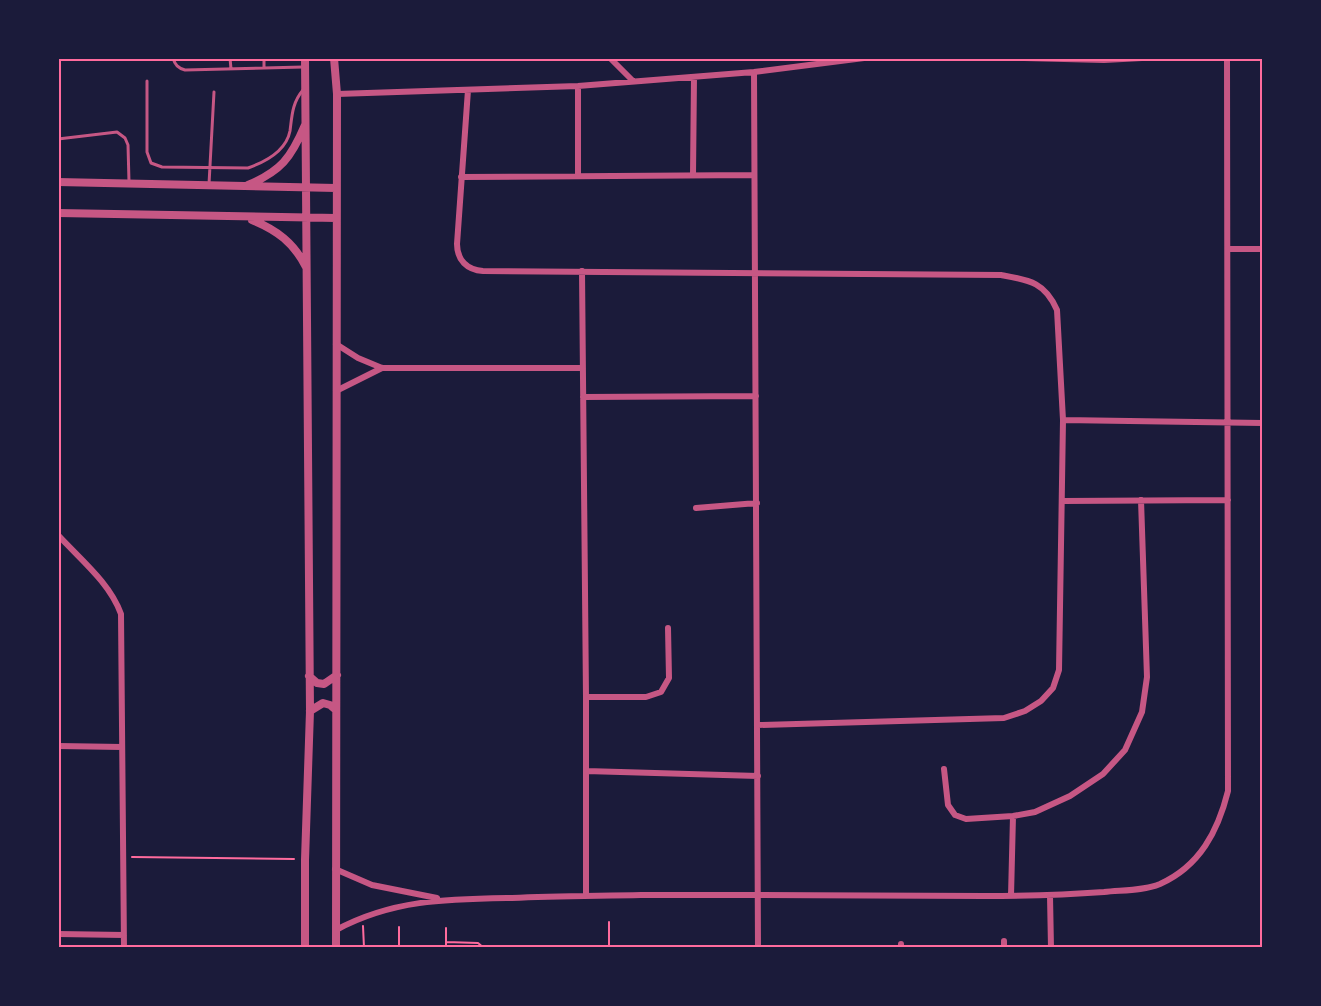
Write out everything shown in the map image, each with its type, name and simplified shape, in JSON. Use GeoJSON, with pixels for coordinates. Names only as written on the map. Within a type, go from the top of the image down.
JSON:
{"type":"FeatureCollection","features":[{"type":"Feature","properties":{"kind":"street"},"geometry":{"type":"LineString","coordinates":[[334,58],[337,94],[336,948]]}},
{"type":"Feature","properties":{"kind":"street"},"geometry":{"type":"LineString","coordinates":[[610,58],[633,81]]}},
{"type":"Feature","properties":{"kind":"street"},"geometry":{"type":"LineString","coordinates":[[337,94],[578,86],[754,72],[864,58]]}},
{"type":"Feature","properties":{"kind":"street"},"geometry":{"type":"LineString","coordinates":[[1024,58],[1094,60],[1142,58]]}},
{"type":"Feature","properties":{"kind":"street"},"geometry":{"type":"LineString","coordinates":[[336,930],[363,916],[385,909],[444,900],[586,896],[1050,896],[1140,889],[1160,884],[1195,858],[1209,841],[1222,817],[1228,791],[1227,58]]}},
{"type":"Feature","properties":{"kind":"street"},"geometry":{"type":"LineString","coordinates":[[305,63],[308,188],[310,711],[305,860],[305,948]]}},
{"type":"Feature","properties":{"kind":"street"},"geometry":{"type":"LineString","coordinates":[[754,72],[759,948]]}},
{"type":"Feature","properties":{"kind":"street"},"geometry":{"type":"LineString","coordinates":[[693,175],[694,77]]}},
{"type":"Feature","properties":{"kind":"street"},"geometry":{"type":"LineString","coordinates":[[578,86],[578,176]]}},
{"type":"Feature","properties":{"kind":"street"},"geometry":{"type":"LineString","coordinates":[[468,90],[460,177],[457,250],[466,266],[477,270],[1001,275],[1026,279],[1041,287],[1051,296],[1057,310],[1063,420],[1059,670],[1053,688],[1041,701],[1025,711],[1004,718],[758,725]]}},
{"type":"Feature","properties":{"kind":"street"},"geometry":{"type":"LineString","coordinates":[[244,186],[267,177],[282,166],[296,148],[306,122]]}},
{"type":"Feature","properties":{"kind":"street"},"geometry":{"type":"LineString","coordinates":[[460,177],[754,175]]}},
{"type":"Feature","properties":{"kind":"street"},"geometry":{"type":"LineString","coordinates":[[58,182],[336,188]]}},
{"type":"Feature","properties":{"kind":"street"},"geometry":{"type":"LineString","coordinates":[[58,213],[336,218]]}},
{"type":"Feature","properties":{"kind":"street"},"geometry":{"type":"LineString","coordinates":[[246,218],[265,225],[284,237],[299,253],[308,272]]}},
{"type":"Feature","properties":{"kind":"street"},"geometry":{"type":"LineString","coordinates":[[1228,249],[1263,249]]}},
{"type":"Feature","properties":{"kind":"street"},"geometry":{"type":"LineString","coordinates":[[582,271],[586,896]]}},
{"type":"Feature","properties":{"kind":"street"},"geometry":{"type":"LineString","coordinates":[[336,344],[358,358],[382,368],[583,368]]}},
{"type":"Feature","properties":{"kind":"street"},"geometry":{"type":"LineString","coordinates":[[336,391],[382,368]]}},
{"type":"Feature","properties":{"kind":"street"},"geometry":{"type":"LineString","coordinates":[[584,397],[756,396]]}},
{"type":"Feature","properties":{"kind":"street"},"geometry":{"type":"LineString","coordinates":[[1063,420],[1263,423]]}},
{"type":"Feature","properties":{"kind":"street"},"geometry":{"type":"LineString","coordinates":[[944,769],[948,805],[955,814],[966,819],[1013,816],[1035,812],[1054,805],[1103,774],[1125,750],[1138,724],[1146,694],[1141,500]]}},
{"type":"Feature","properties":{"kind":"street"},"geometry":{"type":"LineString","coordinates":[[1063,501],[1228,500]]}},
{"type":"Feature","properties":{"kind":"street"},"geometry":{"type":"LineString","coordinates":[[696,508],[757,503]]}},
{"type":"Feature","properties":{"kind":"street"},"geometry":{"type":"LineString","coordinates":[[58,535],[109,590],[121,614],[124,948]]}},
{"type":"Feature","properties":{"kind":"street"},"geometry":{"type":"LineString","coordinates":[[586,697],[646,697],[661,692],[669,678],[668,628]]}},
{"type":"Feature","properties":{"kind":"street"},"geometry":{"type":"LineString","coordinates":[[309,676],[317,683],[324,684],[337,675]]}},
{"type":"Feature","properties":{"kind":"street"},"geometry":{"type":"LineString","coordinates":[[310,711],[323,703],[336,710]]}},
{"type":"Feature","properties":{"kind":"street"},"geometry":{"type":"LineString","coordinates":[[58,746],[122,747]]}},
{"type":"Feature","properties":{"kind":"street"},"geometry":{"type":"LineString","coordinates":[[586,771],[758,776]]}},
{"type":"Feature","properties":{"kind":"street"},"geometry":{"type":"LineString","coordinates":[[1011,896],[1013,816]]}},
{"type":"Feature","properties":{"kind":"street"},"geometry":{"type":"LineString","coordinates":[[335,869],[372,885],[444,900]]}},
{"type":"Feature","properties":{"kind":"street"},"geometry":{"type":"LineString","coordinates":[[1050,896],[1051,948]]}},
{"type":"Feature","properties":{"kind":"street"},"geometry":{"type":"LineString","coordinates":[[58,934],[124,935]]}},
{"type":"Feature","properties":{"kind":"lane"},"geometry":{"type":"LineString","coordinates":[[173,58],[174,64],[185,70],[264,68],[305,63]]}},
{"type":"Feature","properties":{"kind":"lane"},"geometry":{"type":"LineString","coordinates":[[230,58],[231,69]]}},
{"type":"Feature","properties":{"kind":"lane"},"geometry":{"type":"LineString","coordinates":[[264,58],[264,68]]}},
{"type":"Feature","properties":{"kind":"lane"},"geometry":{"type":"LineString","coordinates":[[147,81],[147,152],[151,163],[162,167],[248,168],[261,164],[282,146],[289,134],[293,107],[306,87]]}},
{"type":"Feature","properties":{"kind":"lane"},"geometry":{"type":"LineString","coordinates":[[208,185],[214,92]]}},
{"type":"Feature","properties":{"kind":"lane"},"geometry":{"type":"LineString","coordinates":[[58,139],[117,132],[125,138],[128,145],[129,183]]}},
{"type":"Feature","properties":{"kind":"path"},"geometry":{"type":"LineString","coordinates":[[123,857],[305,860]]}},
{"type":"Feature","properties":{"kind":"path"},"geometry":{"type":"LineString","coordinates":[[363,916],[364,948]]}},
{"type":"Feature","properties":{"kind":"path"},"geometry":{"type":"LineString","coordinates":[[609,922],[609,948]]}},
{"type":"Feature","properties":{"kind":"path"},"geometry":{"type":"LineString","coordinates":[[399,927],[399,948]]}},
{"type":"Feature","properties":{"kind":"path"},"geometry":{"type":"LineString","coordinates":[[446,928],[446,948]]}},
{"type":"Feature","properties":{"kind":"path"},"geometry":{"type":"LineString","coordinates":[[446,942],[478,944],[484,948]]}}]}
